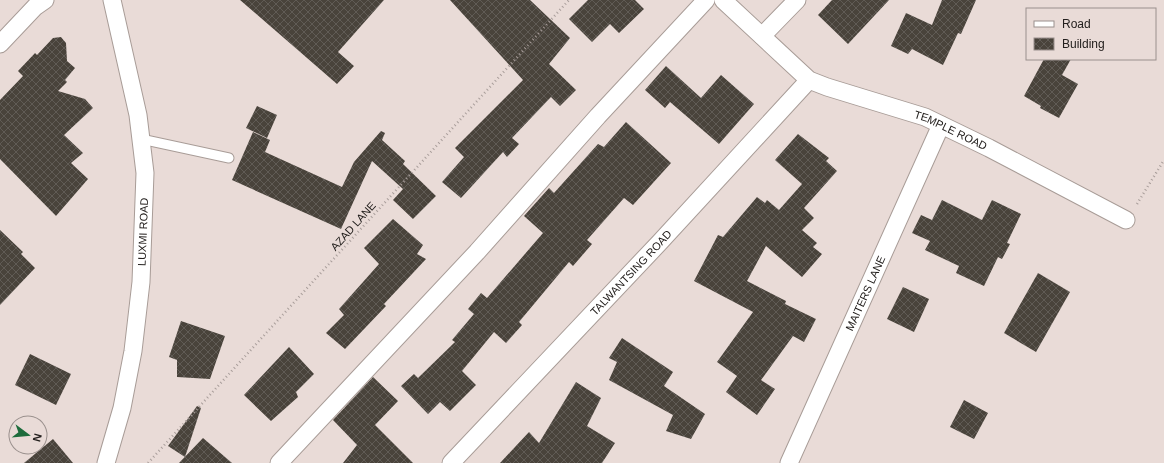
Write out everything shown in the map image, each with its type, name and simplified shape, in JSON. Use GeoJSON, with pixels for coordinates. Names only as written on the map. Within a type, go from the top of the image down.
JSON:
{"type":"FeatureCollection","features":[{"type":"Feature","properties":{"kind":"street"},"geometry":{"type":"LineString","coordinates":[[0,44],[35,7],[45,0]]}},
{"type":"Feature","properties":{"kind":"street","name":"LUXMI ROAD"},"geometry":{"type":"LineString","coordinates":[[106,463],[122,408],[133,351],[141,282],[145,173],[138,115],[112,0]]}},
{"type":"Feature","properties":{"kind":"street"},"geometry":{"type":"LineString","coordinates":[[279,463],[477,252],[598,116],[706,0]]}},
{"type":"Feature","properties":{"kind":"street","name":"TEMPLE ROAD"},"geometry":{"type":"LineString","coordinates":[[723,0],[809,80],[925,117],[989,148],[1126,220]]}},
{"type":"Feature","properties":{"kind":"street"},"geometry":{"type":"LineString","coordinates":[[762,36],[797,0]]}},
{"type":"Feature","properties":{"kind":"street","name":"TALWANTSING ROAD"},"geometry":{"type":"LineString","coordinates":[[451,463],[660,242],[809,80]]}},
{"type":"Feature","properties":{"kind":"street","name":"MAITERS LANE"},"geometry":{"type":"LineString","coordinates":[[789,463],[941,125]]}},
{"type":"Feature","properties":{"kind":"lane"},"geometry":{"type":"LineString","coordinates":[[141,138],[229,158]]}},
{"type":"Feature","properties":{"kind":"path","name":"AZAD LANE"},"geometry":{"type":"LineString","coordinates":[[148,463],[569,0]]}},
{"type":"Feature","properties":{"kind":"path"},"geometry":{"type":"LineString","coordinates":[[1126,220],[1164,160]]}},
{"type":"Feature","properties":{"kind":"building"},"geometry":{"type":"Polygon","coordinates":[[[240,0],[384,0],[338,52],[354,66],[337,84],[240,0]]]}},
{"type":"Feature","properties":{"kind":"building"},"geometry":{"type":"Polygon","coordinates":[[[450,0],[530,0],[570,38],[549,64],[576,90],[560,106],[551,97],[512,138],[519,144],[507,157],[503,152],[461,198],[442,182],[464,157],[455,148],[523,80],[450,0]]]}},
{"type":"Feature","properties":{"kind":"building"},"geometry":{"type":"Polygon","coordinates":[[[588,0],[635,0],[644,9],[619,33],[610,24],[592,42],[569,19],[588,0]]]}},
{"type":"Feature","properties":{"kind":"building"},"geometry":{"type":"Polygon","coordinates":[[[832,0],[889,0],[848,44],[818,15],[832,0]]]}},
{"type":"Feature","properties":{"kind":"building"},"geometry":{"type":"Polygon","coordinates":[[[942,0],[976,0],[961,34],[958,33],[943,65],[912,49],[908,54],[891,46],[906,13],[932,25],[942,0]]]}},
{"type":"Feature","properties":{"kind":"building"},"geometry":{"type":"Polygon","coordinates":[[[61,37],[66,43],[67,61],[75,68],[65,80],[67,82],[58,91],[85,99],[93,108],[64,135],[83,153],[71,163],[88,179],[56,216],[0,159],[0,100],[23,76],[18,71],[35,53],[37,55],[53,38],[61,37]]]}},
{"type":"Feature","properties":{"kind":"building"},"geometry":{"type":"Polygon","coordinates":[[[1043,60],[1070,60],[1062,75],[1078,84],[1059,118],[1040,108],[1041,106],[1024,96],[1043,60]]]}},
{"type":"Feature","properties":{"kind":"building"},"geometry":{"type":"Polygon","coordinates":[[[666,66],[701,98],[721,75],[754,104],[719,144],[670,102],[665,108],[645,90],[666,66]]]}},
{"type":"Feature","properties":{"kind":"building"},"geometry":{"type":"Polygon","coordinates":[[[257,106],[277,115],[267,138],[246,128],[257,106]]]}},
{"type":"Feature","properties":{"kind":"building"},"geometry":{"type":"Polygon","coordinates":[[[626,122],[671,163],[633,205],[624,198],[587,240],[592,244],[573,266],[569,262],[519,322],[522,325],[506,343],[494,332],[462,371],[476,385],[450,411],[440,402],[428,414],[401,386],[414,374],[418,378],[455,342],[452,340],[474,314],[468,309],[481,293],[487,298],[543,233],[524,216],[549,188],[554,193],[598,144],[604,147],[626,122]]]}},
{"type":"Feature","properties":{"kind":"building"},"geometry":{"type":"Polygon","coordinates":[[[381,131],[385,133],[382,140],[405,161],[403,164],[436,196],[413,219],[393,200],[403,189],[372,161],[341,229],[232,180],[253,132],[270,140],[265,152],[342,187],[354,162],[381,131]]]}},
{"type":"Feature","properties":{"kind":"building"},"geometry":{"type":"Polygon","coordinates":[[[798,134],[829,158],[826,161],[837,171],[804,208],[814,218],[802,230],[817,243],[813,247],[822,254],[802,277],[766,246],[747,281],[786,301],[785,304],[816,319],[804,342],[793,336],[761,380],[775,389],[757,415],[726,392],[737,376],[717,362],[753,312],[694,281],[718,235],[723,237],[757,197],[765,203],[767,200],[779,210],[802,184],[775,160],[798,134]]]}},
{"type":"Feature","properties":{"kind":"building"},"geometry":{"type":"Polygon","coordinates":[[[942,200],[982,220],[992,200],[1021,214],[1007,243],[1010,244],[1002,259],[998,257],[984,286],[956,273],[959,266],[925,250],[930,241],[912,233],[921,215],[932,220],[942,200]]]}},
{"type":"Feature","properties":{"kind":"building"},"geometry":{"type":"Polygon","coordinates":[[[393,219],[423,245],[417,254],[426,259],[384,304],[386,306],[345,349],[326,333],[344,315],[339,309],[379,264],[364,248],[393,219]]]}},
{"type":"Feature","properties":{"kind":"building"},"geometry":{"type":"Polygon","coordinates":[[[0,230],[23,252],[21,254],[35,268],[0,305],[0,230]]]}},
{"type":"Feature","properties":{"kind":"building"},"geometry":{"type":"Polygon","coordinates":[[[1038,273],[1070,292],[1036,352],[1004,333],[1038,273]]]}},
{"type":"Feature","properties":{"kind":"building"},"geometry":{"type":"Polygon","coordinates":[[[903,287],[929,299],[914,332],[887,319],[903,287]]]}},
{"type":"Feature","properties":{"kind":"building"},"geometry":{"type":"Polygon","coordinates":[[[181,321],[225,336],[210,379],[177,377],[177,360],[169,357],[181,321]]]}},
{"type":"Feature","properties":{"kind":"building"},"geometry":{"type":"Polygon","coordinates":[[[622,338],[673,372],[664,386],[705,414],[691,439],[666,431],[673,415],[609,380],[617,362],[609,358],[622,338]]]}},
{"type":"Feature","properties":{"kind":"building"},"geometry":{"type":"Polygon","coordinates":[[[289,347],[314,374],[296,392],[298,397],[271,421],[244,395],[289,347]]]}},
{"type":"Feature","properties":{"kind":"building"},"geometry":{"type":"Polygon","coordinates":[[[30,354],[71,374],[56,405],[15,385],[30,354]]]}},
{"type":"Feature","properties":{"kind":"building"},"geometry":{"type":"Polygon","coordinates":[[[373,377],[398,401],[375,425],[413,463],[343,463],[357,445],[333,420],[373,377]]]}},
{"type":"Feature","properties":{"kind":"building"},"geometry":{"type":"Polygon","coordinates":[[[576,382],[601,398],[587,426],[615,443],[602,463],[500,463],[529,432],[539,443],[576,382]]]}},
{"type":"Feature","properties":{"kind":"building"},"geometry":{"type":"Polygon","coordinates":[[[964,400],[988,413],[974,439],[950,427],[964,400]]]}},
{"type":"Feature","properties":{"kind":"building"},"geometry":{"type":"Polygon","coordinates":[[[197,406],[201,408],[185,457],[168,446],[197,406]]]}},
{"type":"Feature","properties":{"kind":"building"},"geometry":{"type":"Polygon","coordinates":[[[203,438],[232,463],[179,463],[203,438]]]}},
{"type":"Feature","properties":{"kind":"building"},"geometry":{"type":"Polygon","coordinates":[[[53,439],[73,463],[24,463],[34,455],[48,455],[48,443],[53,439]]]}}]}
